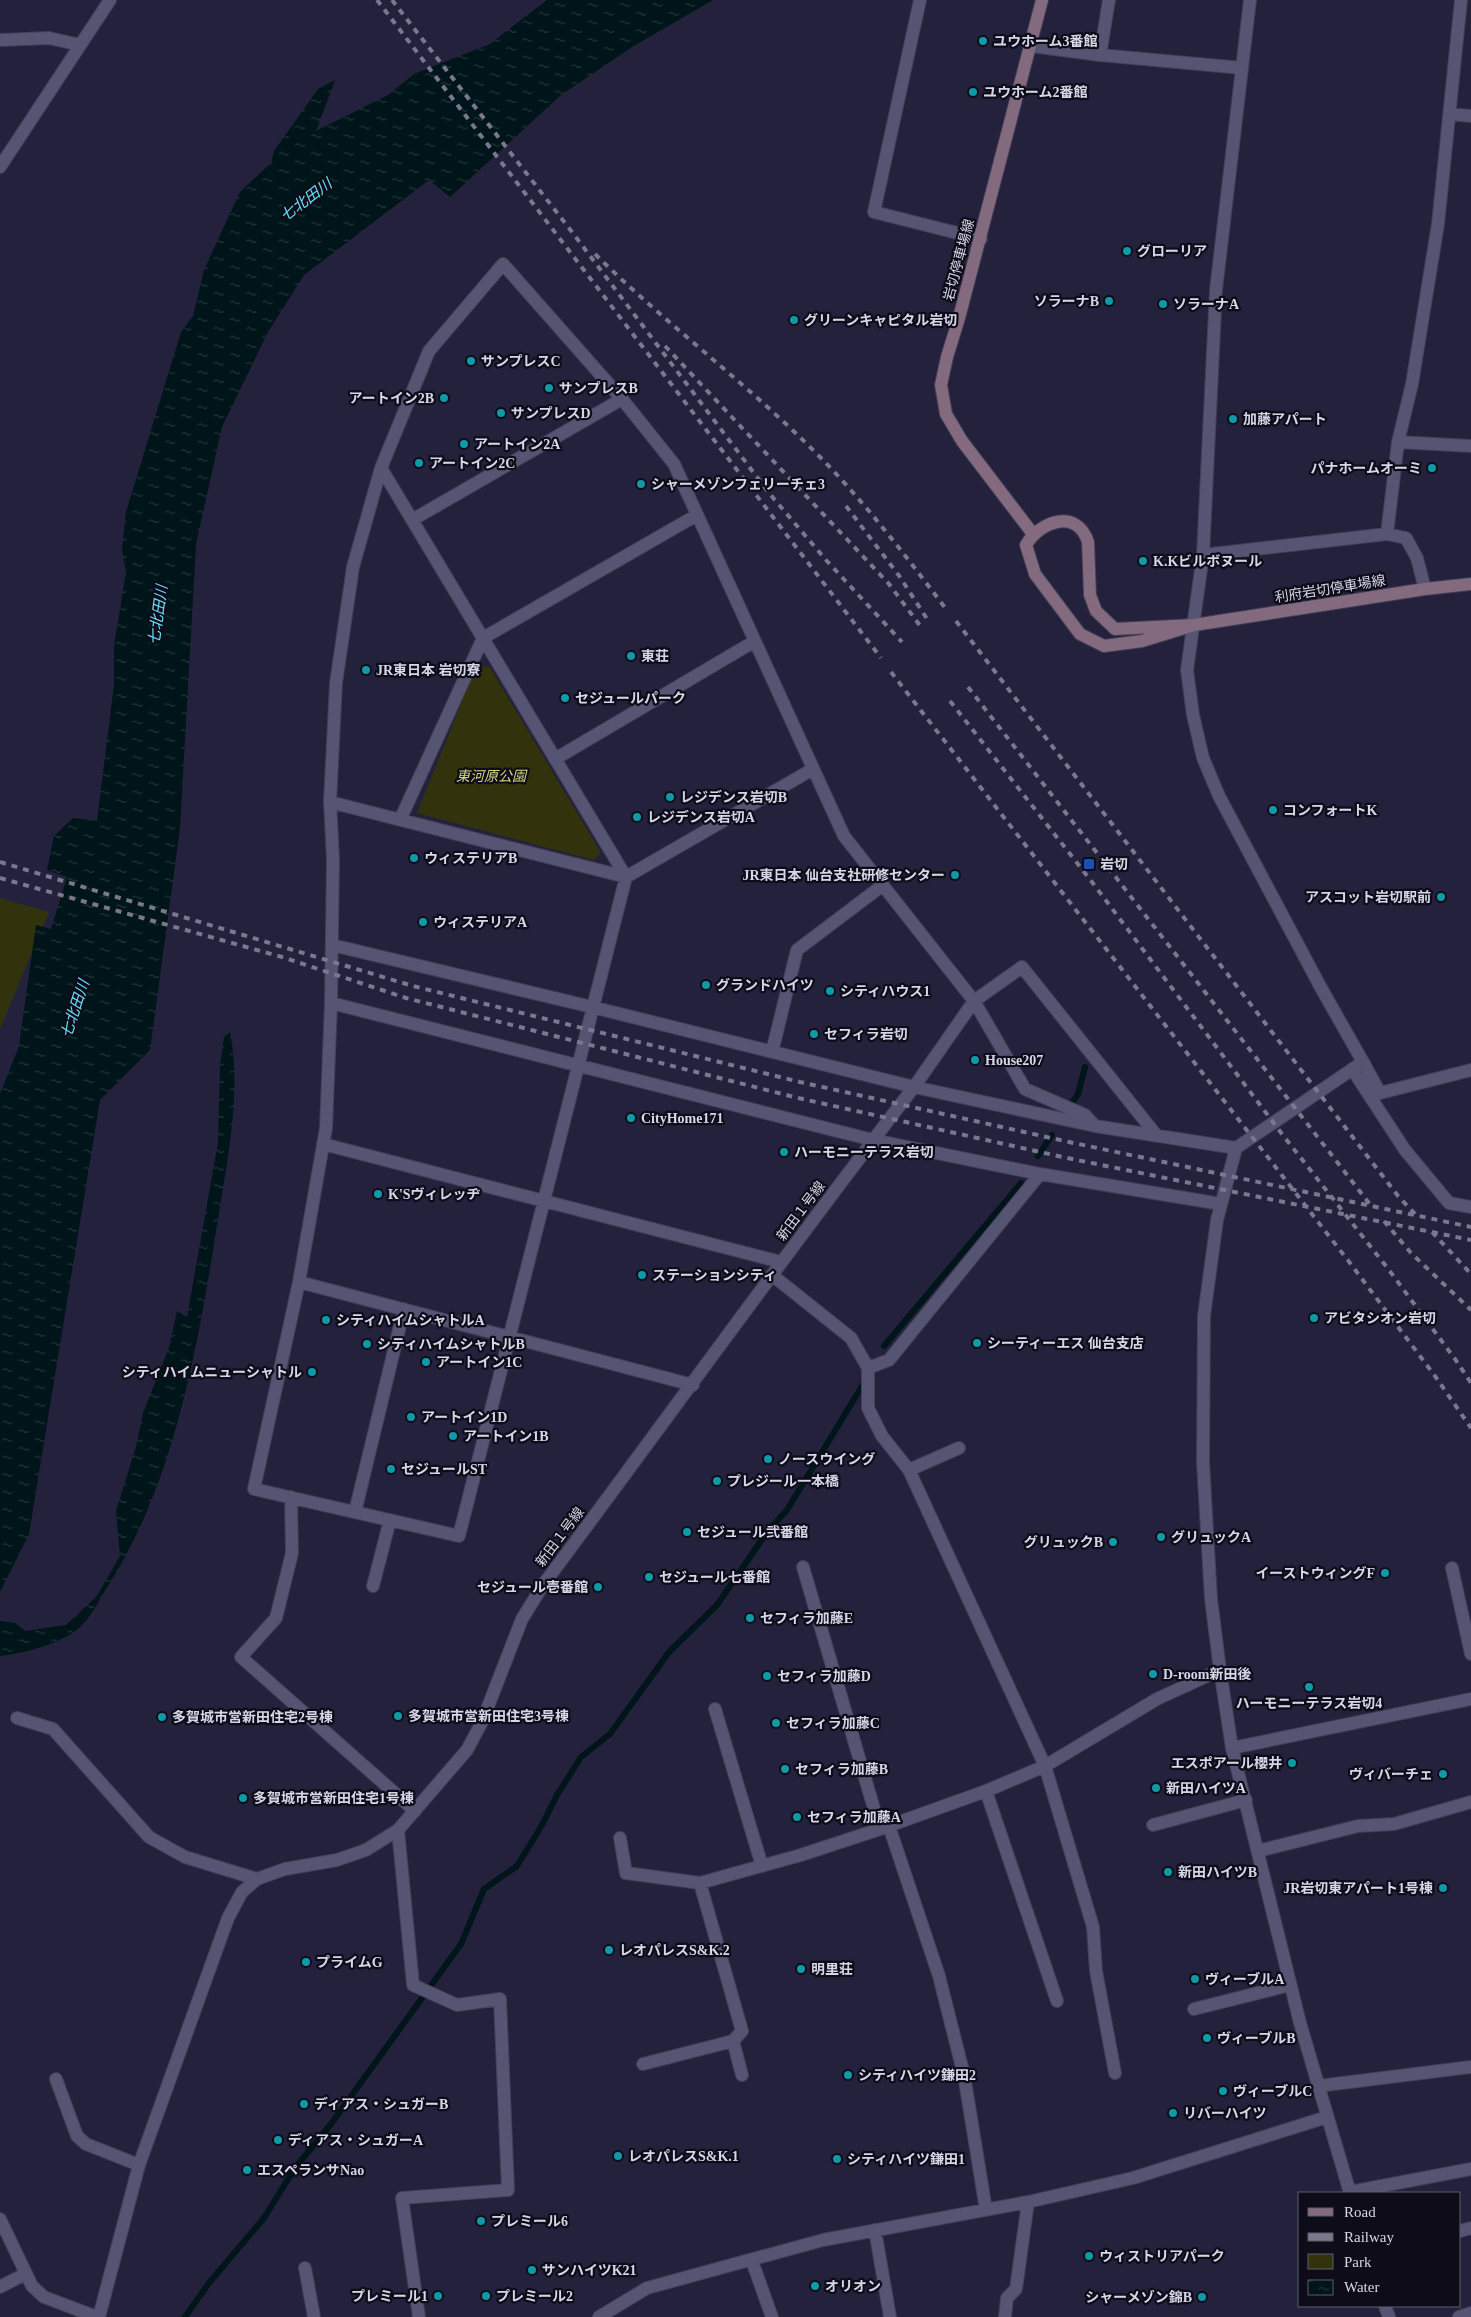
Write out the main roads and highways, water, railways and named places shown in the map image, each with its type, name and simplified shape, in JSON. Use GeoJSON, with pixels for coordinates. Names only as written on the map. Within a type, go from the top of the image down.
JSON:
{"type":"FeatureCollection","features":[{"type":"Feature","properties":{"kind":"main road","name":"岩切停車場線"},"geometry":{"type":"LineString","coordinates":[[1033,534],[962,440],[946,414],[941,385],[946,357],[981,239],[1042,0]]}},
{"type":"Feature","properties":{"kind":"main road","name":"利府岩切停車場線"},"geometry":{"type":"LineString","coordinates":[[1194,625],[1142,640],[1104,646],[1080,634],[1035,574],[1026,545],[1033,534],[1050,525],[1068,520],[1079,525],[1086,533],[1088,542],[1090,595],[1096,611],[1115,629],[1194,625],[1425,589],[1471,584]]}},
{"type":"Feature","properties":{"kind":"water","name":"七北田川"},"geometry":{"type":"Polygon","coordinates":[[[547,0],[713,0],[632,47],[561,95],[450,197],[429,180],[304,275],[268,332],[222,427],[196,544],[180,828],[150,1050],[100,1100],[29,1534],[0,1592],[0,1094],[19,1046],[36,925],[51,929],[67,877],[47,870],[54,836],[73,818],[97,821],[114,685],[114,646],[126,572],[122,549],[126,512],[181,332],[193,316],[204,270],[240,192],[271,163],[274,151],[318,89],[335,80],[316,131],[388,95],[414,74],[490,44],[547,0]]]}},
{"type":"Feature","properties":{"kind":"water"},"geometry":{"type":"Polygon","coordinates":[[[230,1032],[234,1078],[232,1126],[202,1314],[181,1410],[167,1457],[150,1503],[130,1547],[94,1610],[82,1625],[70,1635],[51,1644],[20,1653],[0,1656],[0,1621],[15,1623],[25,1631],[66,1625],[97,1596],[120,1556],[116,1511],[136,1447],[143,1413],[169,1348],[177,1311],[187,1317],[218,1143],[220,1065],[224,1037],[230,1032]]]}},
{"type":"Feature","properties":{"kind":"waterway"},"geometry":{"type":"LineString","coordinates":[[1072,1103],[1078,1094],[1085,1067]]}},
{"type":"Feature","properties":{"kind":"waterway"},"geometry":{"type":"LineString","coordinates":[[1038,1156],[1052,1135]]}},
{"type":"Feature","properties":{"kind":"waterway"},"geometry":{"type":"LineString","coordinates":[[884,1346],[1021,1183]]}},
{"type":"Feature","properties":{"kind":"waterway"},"geometry":{"type":"LineString","coordinates":[[185,2317],[209,2283],[264,2218],[295,2168],[331,2124],[461,1944],[484,1889],[517,1866],[581,1757],[610,1734],[669,1652],[717,1605],[767,1532],[787,1510],[862,1386]]}},
{"type":"Feature","properties":{"kind":"railway"},"geometry":{"type":"LineString","coordinates":[[377,0],[881,658]]}},
{"type":"Feature","properties":{"kind":"railway"},"geometry":{"type":"LineString","coordinates":[[392,0],[572,232],[769,493],[826,560],[902,642]]}},
{"type":"Feature","properties":{"kind":"railway"},"geometry":{"type":"LineString","coordinates":[[595,254],[651,306],[765,405],[820,457],[870,512],[946,609]]}},
{"type":"Feature","properties":{"kind":"railway"},"geometry":{"type":"LineString","coordinates":[[665,346],[889,584],[921,627]]}},
{"type":"Feature","properties":{"kind":"railway"},"geometry":{"type":"LineString","coordinates":[[846,506],[900,577],[929,622]]}},
{"type":"Feature","properties":{"kind":"railway"},"geometry":{"type":"LineString","coordinates":[[956,621],[1398,1196],[1416,1215]]}},
{"type":"Feature","properties":{"kind":"railway"},"geometry":{"type":"LineString","coordinates":[[891,672],[1350,1263],[1435,1376],[1471,1428]]}},
{"type":"Feature","properties":{"kind":"railway"},"geometry":{"type":"LineString","coordinates":[[968,687],[1372,1207]]}},
{"type":"Feature","properties":{"kind":"railway"},"geometry":{"type":"LineString","coordinates":[[950,701],[1092,882],[1282,1134],[1389,1270],[1471,1383]]}},
{"type":"Feature","properties":{"kind":"railway"},"geometry":{"type":"LineString","coordinates":[[0,862],[413,986],[800,1082],[1069,1142],[1471,1227]]}},
{"type":"Feature","properties":{"kind":"railway"},"geometry":{"type":"LineString","coordinates":[[0,878],[282,957],[406,998],[798,1098],[1067,1158],[1471,1240]]}},
{"type":"Feature","properties":{"kind":"railway"},"geometry":{"type":"LineString","coordinates":[[1384,1221],[1411,1253],[1471,1310]]}},
{"type":"Feature","properties":{"kind":"railway"},"geometry":{"type":"LineString","coordinates":[[1432,1232],[1471,1274]]}},
{"type":"Feature","properties":{"kind":"place","name":"ユウホーム3番館"},"geometry":{"type":"Point","coordinates":[983,41]}},
{"type":"Feature","properties":{"kind":"place","name":"ユウホーム2番館"},"geometry":{"type":"Point","coordinates":[973,92]}},
{"type":"Feature","properties":{"kind":"place","name":"グローリア"},"geometry":{"type":"Point","coordinates":[1127,251]}},
{"type":"Feature","properties":{"kind":"place","name":"ソラーナB"},"geometry":{"type":"Point","coordinates":[1109,301]}},
{"type":"Feature","properties":{"kind":"place","name":"ソラーナA"},"geometry":{"type":"Point","coordinates":[1163,304]}},
{"type":"Feature","properties":{"kind":"place","name":"グリーンキャピタル岩切"},"geometry":{"type":"Point","coordinates":[794,320]}},
{"type":"Feature","properties":{"kind":"place","name":"サンプレスC"},"geometry":{"type":"Point","coordinates":[471,361]}},
{"type":"Feature","properties":{"kind":"place","name":"サンプレスB"},"geometry":{"type":"Point","coordinates":[549,388]}},
{"type":"Feature","properties":{"kind":"place","name":"アートイン2B"},"geometry":{"type":"Point","coordinates":[444,398]}},
{"type":"Feature","properties":{"kind":"place","name":"サンプレスD"},"geometry":{"type":"Point","coordinates":[501,413]}},
{"type":"Feature","properties":{"kind":"place","name":"加藤アパート"},"geometry":{"type":"Point","coordinates":[1233,419]}},
{"type":"Feature","properties":{"kind":"place","name":"アートイン2A"},"geometry":{"type":"Point","coordinates":[464,444]}},
{"type":"Feature","properties":{"kind":"place","name":"アートイン2C"},"geometry":{"type":"Point","coordinates":[419,463]}},
{"type":"Feature","properties":{"kind":"place","name":"パナホームオーミ"},"geometry":{"type":"Point","coordinates":[1432,468]}},
{"type":"Feature","properties":{"kind":"place","name":"シャーメゾンフェリーチェ3"},"geometry":{"type":"Point","coordinates":[641,484]}},
{"type":"Feature","properties":{"kind":"place","name":"K.Kビルボヌール"},"geometry":{"type":"Point","coordinates":[1143,561]}},
{"type":"Feature","properties":{"kind":"place","name":"東荘"},"geometry":{"type":"Point","coordinates":[631,656]}},
{"type":"Feature","properties":{"kind":"place","name":"JR東日本 岩切寮"},"geometry":{"type":"Point","coordinates":[366,670]}},
{"type":"Feature","properties":{"kind":"place","name":"セジュールパーク"},"geometry":{"type":"Point","coordinates":[565,698]}},
{"type":"Feature","properties":{"kind":"place","name":"レジデンス岩切B"},"geometry":{"type":"Point","coordinates":[670,797]}},
{"type":"Feature","properties":{"kind":"place","name":"コンフォートK"},"geometry":{"type":"Point","coordinates":[1273,810]}},
{"type":"Feature","properties":{"kind":"place","name":"レジデンス岩切A"},"geometry":{"type":"Point","coordinates":[637,817]}},
{"type":"Feature","properties":{"kind":"place","name":"ウィステリアB"},"geometry":{"type":"Point","coordinates":[414,858]}},
{"type":"Feature","properties":{"kind":"place","name":"岩切"},"geometry":{"type":"Point","coordinates":[1089,864]}},
{"type":"Feature","properties":{"kind":"place","name":"JR東日本 仙台支社研修センター"},"geometry":{"type":"Point","coordinates":[955,875]}},
{"type":"Feature","properties":{"kind":"place","name":"アスコット岩切駅前"},"geometry":{"type":"Point","coordinates":[1441,897]}},
{"type":"Feature","properties":{"kind":"place","name":"ウィステリアA"},"geometry":{"type":"Point","coordinates":[423,922]}},
{"type":"Feature","properties":{"kind":"place","name":"グランドハイツ"},"geometry":{"type":"Point","coordinates":[706,985]}},
{"type":"Feature","properties":{"kind":"place","name":"シティハウス1"},"geometry":{"type":"Point","coordinates":[830,991]}},
{"type":"Feature","properties":{"kind":"place","name":"セフィラ岩切"},"geometry":{"type":"Point","coordinates":[814,1034]}},
{"type":"Feature","properties":{"kind":"place","name":"House207"},"geometry":{"type":"Point","coordinates":[975,1060]}},
{"type":"Feature","properties":{"kind":"place","name":"CityHome171"},"geometry":{"type":"Point","coordinates":[631,1118]}},
{"type":"Feature","properties":{"kind":"place","name":"ハーモニーテラス岩切"},"geometry":{"type":"Point","coordinates":[784,1152]}},
{"type":"Feature","properties":{"kind":"place","name":"K'Sヴィレッヂ"},"geometry":{"type":"Point","coordinates":[378,1194]}},
{"type":"Feature","properties":{"kind":"place","name":"ステーションシティ"},"geometry":{"type":"Point","coordinates":[642,1275]}},
{"type":"Feature","properties":{"kind":"place","name":"アビタシオン岩切"},"geometry":{"type":"Point","coordinates":[1314,1318]}},
{"type":"Feature","properties":{"kind":"place","name":"シティハイムシャトルA"},"geometry":{"type":"Point","coordinates":[326,1320]}},
{"type":"Feature","properties":{"kind":"place","name":"シーティーエス 仙台支店"},"geometry":{"type":"Point","coordinates":[977,1343]}},
{"type":"Feature","properties":{"kind":"place","name":"シティハイムシャトルB"},"geometry":{"type":"Point","coordinates":[367,1344]}},
{"type":"Feature","properties":{"kind":"place","name":"アートイン1C"},"geometry":{"type":"Point","coordinates":[426,1362]}},
{"type":"Feature","properties":{"kind":"place","name":"シティハイムニューシャトル"},"geometry":{"type":"Point","coordinates":[312,1372]}},
{"type":"Feature","properties":{"kind":"place","name":"アートイン1D"},"geometry":{"type":"Point","coordinates":[411,1417]}},
{"type":"Feature","properties":{"kind":"place","name":"アートイン1B"},"geometry":{"type":"Point","coordinates":[453,1436]}},
{"type":"Feature","properties":{"kind":"place","name":"ノースウイング"},"geometry":{"type":"Point","coordinates":[768,1459]}},
{"type":"Feature","properties":{"kind":"place","name":"セジュールST"},"geometry":{"type":"Point","coordinates":[391,1469]}},
{"type":"Feature","properties":{"kind":"place","name":"プレジール一本橋"},"geometry":{"type":"Point","coordinates":[717,1481]}},
{"type":"Feature","properties":{"kind":"place","name":"セジュール弐番館"},"geometry":{"type":"Point","coordinates":[687,1532]}},
{"type":"Feature","properties":{"kind":"place","name":"グリュックA"},"geometry":{"type":"Point","coordinates":[1161,1537]}},
{"type":"Feature","properties":{"kind":"place","name":"グリュックB"},"geometry":{"type":"Point","coordinates":[1113,1542]}},
{"type":"Feature","properties":{"kind":"place","name":"イーストウィングF"},"geometry":{"type":"Point","coordinates":[1385,1573]}},
{"type":"Feature","properties":{"kind":"place","name":"セジュール七番館"},"geometry":{"type":"Point","coordinates":[649,1577]}},
{"type":"Feature","properties":{"kind":"place","name":"セジュール壱番館"},"geometry":{"type":"Point","coordinates":[598,1587]}},
{"type":"Feature","properties":{"kind":"place","name":"セフィラ加藤E"},"geometry":{"type":"Point","coordinates":[750,1618]}},
{"type":"Feature","properties":{"kind":"place","name":"D-room新田後"},"geometry":{"type":"Point","coordinates":[1153,1674]}},
{"type":"Feature","properties":{"kind":"place","name":"セフィラ加藤D"},"geometry":{"type":"Point","coordinates":[767,1676]}},
{"type":"Feature","properties":{"kind":"place","name":"ハーモニーテラス岩切4"},"geometry":{"type":"Point","coordinates":[1309,1687]}},
{"type":"Feature","properties":{"kind":"place","name":"多賀城市営新田住宅3号棟"},"geometry":{"type":"Point","coordinates":[398,1716]}},
{"type":"Feature","properties":{"kind":"place","name":"多賀城市営新田住宅2号棟"},"geometry":{"type":"Point","coordinates":[162,1717]}},
{"type":"Feature","properties":{"kind":"place","name":"セフィラ加藤C"},"geometry":{"type":"Point","coordinates":[776,1723]}},
{"type":"Feature","properties":{"kind":"place","name":"エスポアール櫻井"},"geometry":{"type":"Point","coordinates":[1292,1763]}},
{"type":"Feature","properties":{"kind":"place","name":"セフィラ加藤B"},"geometry":{"type":"Point","coordinates":[785,1769]}},
{"type":"Feature","properties":{"kind":"place","name":"ヴィバーチェ"},"geometry":{"type":"Point","coordinates":[1443,1774]}},
{"type":"Feature","properties":{"kind":"place","name":"新田ハイツA"},"geometry":{"type":"Point","coordinates":[1156,1788]}},
{"type":"Feature","properties":{"kind":"place","name":"多賀城市営新田住宅1号棟"},"geometry":{"type":"Point","coordinates":[243,1798]}},
{"type":"Feature","properties":{"kind":"place","name":"セフィラ加藤A"},"geometry":{"type":"Point","coordinates":[797,1817]}},
{"type":"Feature","properties":{"kind":"place","name":"新田ハイツB"},"geometry":{"type":"Point","coordinates":[1168,1872]}},
{"type":"Feature","properties":{"kind":"place","name":"JR岩切東アパート1号棟"},"geometry":{"type":"Point","coordinates":[1443,1888]}},
{"type":"Feature","properties":{"kind":"place","name":"レオパレスS&K.2"},"geometry":{"type":"Point","coordinates":[609,1950]}},
{"type":"Feature","properties":{"kind":"place","name":"プライムG"},"geometry":{"type":"Point","coordinates":[306,1962]}},
{"type":"Feature","properties":{"kind":"place","name":"明里荘"},"geometry":{"type":"Point","coordinates":[801,1969]}},
{"type":"Feature","properties":{"kind":"place","name":"ヴィーブルA"},"geometry":{"type":"Point","coordinates":[1195,1979]}},
{"type":"Feature","properties":{"kind":"place","name":"ヴィーブルB"},"geometry":{"type":"Point","coordinates":[1207,2038]}},
{"type":"Feature","properties":{"kind":"place","name":"シティハイツ鎌田2"},"geometry":{"type":"Point","coordinates":[848,2075]}},
{"type":"Feature","properties":{"kind":"place","name":"ヴィーブルC"},"geometry":{"type":"Point","coordinates":[1223,2091]}},
{"type":"Feature","properties":{"kind":"place","name":"ディアス・シュガーB"},"geometry":{"type":"Point","coordinates":[304,2104]}},
{"type":"Feature","properties":{"kind":"place","name":"リバーハイツ"},"geometry":{"type":"Point","coordinates":[1173,2113]}},
{"type":"Feature","properties":{"kind":"place","name":"ディアス・シュガーA"},"geometry":{"type":"Point","coordinates":[278,2140]}},
{"type":"Feature","properties":{"kind":"place","name":"レオパレスS&K.1"},"geometry":{"type":"Point","coordinates":[618,2156]}},
{"type":"Feature","properties":{"kind":"place","name":"シティハイツ鎌田1"},"geometry":{"type":"Point","coordinates":[837,2159]}},
{"type":"Feature","properties":{"kind":"place","name":"エスペランサNao"},"geometry":{"type":"Point","coordinates":[247,2170]}},
{"type":"Feature","properties":{"kind":"place","name":"プレミール6"},"geometry":{"type":"Point","coordinates":[481,2221]}},
{"type":"Feature","properties":{"kind":"place","name":"ウィストリアパーク"},"geometry":{"type":"Point","coordinates":[1089,2256]}},
{"type":"Feature","properties":{"kind":"place","name":"サンハイツK21"},"geometry":{"type":"Point","coordinates":[532,2270]}},
{"type":"Feature","properties":{"kind":"place","name":"オリオン"},"geometry":{"type":"Point","coordinates":[815,2286]}},
{"type":"Feature","properties":{"kind":"place","name":"プレミール1"},"geometry":{"type":"Point","coordinates":[438,2296]}},
{"type":"Feature","properties":{"kind":"place","name":"プレミール2"},"geometry":{"type":"Point","coordinates":[486,2296]}},
{"type":"Feature","properties":{"kind":"place","name":"シャーメゾン錦B"},"geometry":{"type":"Point","coordinates":[1202,2297]}},
{"type":"Feature","properties":{"kind":"park label","name":"東河原公園"},"geometry":{"type":"Point","coordinates":[491,776]}}]}
